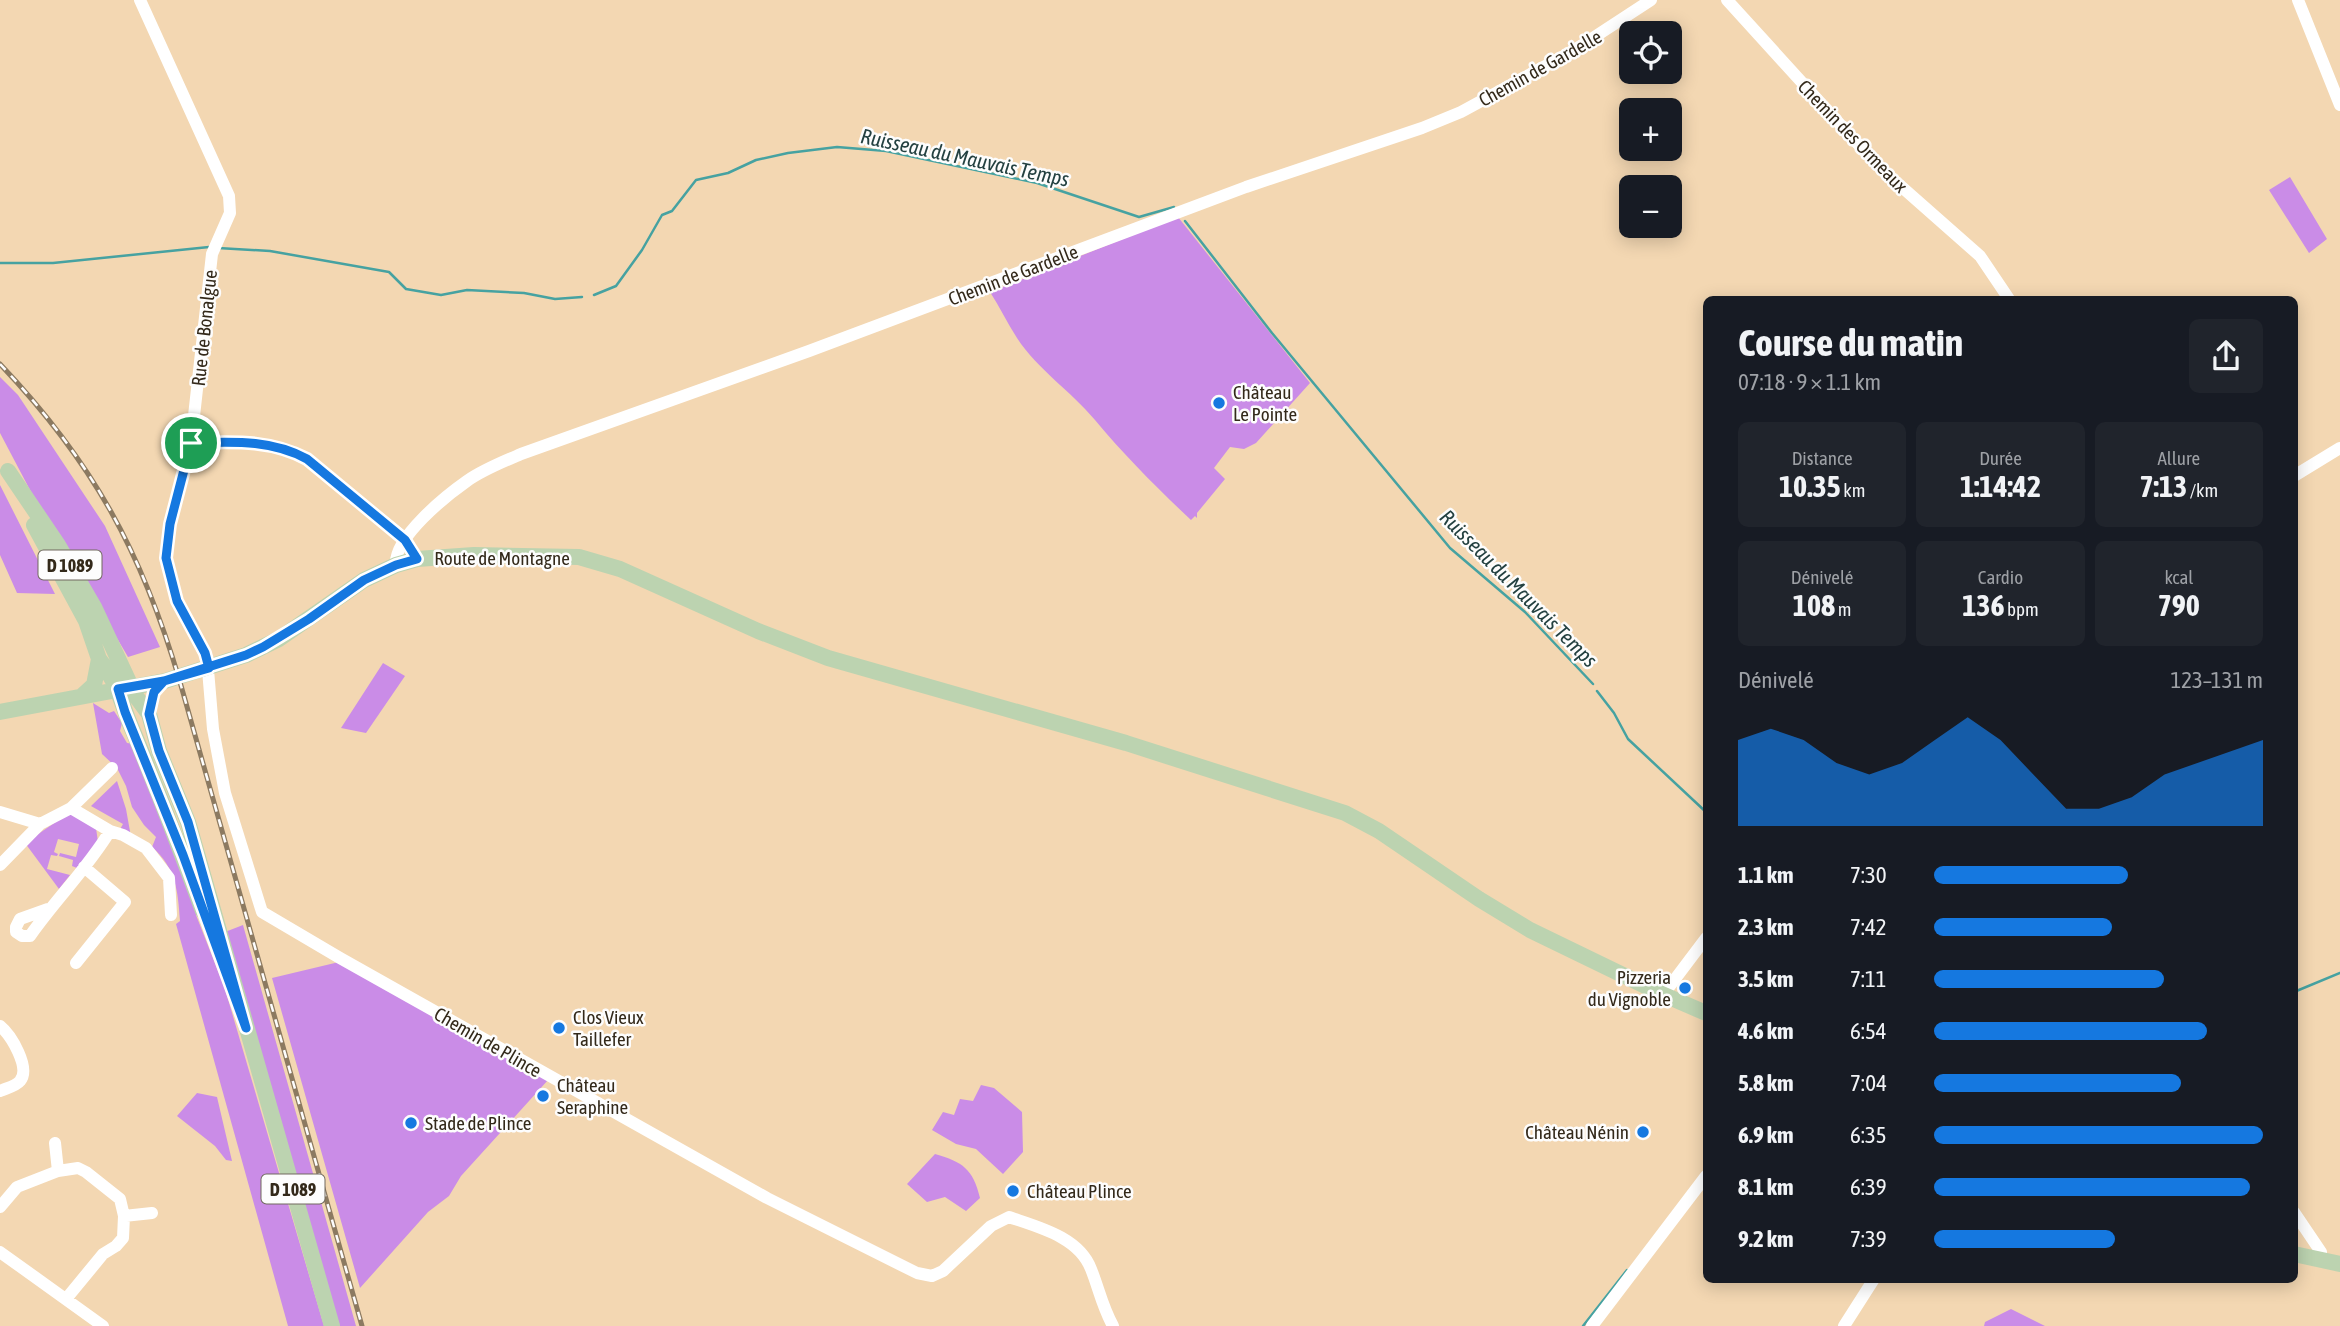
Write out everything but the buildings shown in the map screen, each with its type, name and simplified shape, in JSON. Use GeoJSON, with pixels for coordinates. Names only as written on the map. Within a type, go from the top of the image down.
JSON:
{"type":"FeatureCollection","features":[{"type":"Feature","properties":{"kind":"main road","name":"D 1089"},"geometry":{"type":"LineString","coordinates":[[0,457],[54,564],[121,680],[146,737],[159,751]]}},
{"type":"Feature","properties":{"kind":"main road","name":"D 1089"},"geometry":{"type":"LineString","coordinates":[[8,471],[58,545],[94,607],[122,665],[125,712],[178,843],[246,1028]]}},
{"type":"Feature","properties":{"kind":"main road","name":"Route de Montagne"},"geometry":{"type":"LineString","coordinates":[[0,712],[164,681],[246,655],[279,639],[364,580],[396,565],[417,559],[474,555],[579,557],[620,569],[758,631],[828,659],[1103,736],[1345,813],[1378,831],[1530,930],[1703,1012]]}},
{"type":"Feature","properties":{"kind":"main road","name":"D 1089"},"geometry":{"type":"LineString","coordinates":[[86,621],[99,659],[149,714],[159,751],[188,822],[332,1326]]}},
{"type":"Feature","properties":{"kind":"main road"},"geometry":{"type":"LineString","coordinates":[[99,659],[97,678],[88,694],[125,712]]}},
{"type":"Feature","properties":{"kind":"main road"},"geometry":{"type":"LineString","coordinates":[[122,665],[164,681],[154,692],[149,714]]}},
{"type":"Feature","properties":{"kind":"main road"},"geometry":{"type":"LineString","coordinates":[[2298,1255],[2340,1264]]}},
{"type":"Feature","properties":{"kind":"street","name":"Rue de Bonalgue"},"geometry":{"type":"LineString","coordinates":[[141,0],[229,196],[230,213],[212,254],[191,443],[170,524],[166,558],[177,601],[205,653],[209,668]]}},
{"type":"Feature","properties":{"kind":"street","name":"Chemin de Gardelle"},"geometry":{"type":"LineString","coordinates":[[396,565],[397,552],[405,540],[439,503],[467,481],[521,454],[834,342],[1247,187],[1432,124],[1461,112],[1573,51],[1651,0]]}},
{"type":"Feature","properties":{"kind":"street","name":"Chemin des Ormeaux"},"geometry":{"type":"LineString","coordinates":[[1727,0],[1878,166],[1980,256],[2006,296]]}},
{"type":"Feature","properties":{"kind":"street"},"geometry":{"type":"LineString","coordinates":[[2298,0],[2340,105]]}},
{"type":"Feature","properties":{"kind":"street"},"geometry":{"type":"LineString","coordinates":[[191,443],[245,441],[274,445],[307,459],[405,540],[417,559]]}},
{"type":"Feature","properties":{"kind":"street"},"geometry":{"type":"LineString","coordinates":[[2298,474],[2340,448]]}},
{"type":"Feature","properties":{"kind":"street","name":"Chemin de Plince"},"geometry":{"type":"LineString","coordinates":[[209,668],[213,729],[225,793],[260,905],[268,916],[767,1198],[917,1273],[932,1276],[943,1271],[990,1226],[1009,1217],[1062,1237],[1079,1249],[1091,1266],[1102,1306],[1112,1326]]}},
{"type":"Feature","properties":{"kind":"street"},"geometry":{"type":"LineString","coordinates":[[0,865],[40,824],[71,808],[112,768]]}},
{"type":"Feature","properties":{"kind":"street"},"geometry":{"type":"LineString","coordinates":[[71,808],[146,848],[169,878],[171,915]]}},
{"type":"Feature","properties":{"kind":"street"},"geometry":{"type":"LineString","coordinates":[[0,812],[40,824]]}},
{"type":"Feature","properties":{"kind":"street"},"geometry":{"type":"LineString","coordinates":[[48,909],[110,831]]}},
{"type":"Feature","properties":{"kind":"street"},"geometry":{"type":"LineString","coordinates":[[76,963],[125,902],[84,867]]}},
{"type":"Feature","properties":{"kind":"street"},"geometry":{"type":"LineString","coordinates":[[1663,995],[1703,942]]}},
{"type":"Feature","properties":{"kind":"street"},"geometry":{"type":"LineString","coordinates":[[0,1026],[9,1034],[25,1069],[18,1084],[0,1091]]}},
{"type":"Feature","properties":{"kind":"street"},"geometry":{"type":"LineString","coordinates":[[55,1143],[58,1171]]}},
{"type":"Feature","properties":{"kind":"street"},"geometry":{"type":"LineString","coordinates":[[0,1207],[17,1187],[58,1171],[78,1168],[120,1199],[124,1216],[123,1238],[103,1254],[66,1299]]}},
{"type":"Feature","properties":{"kind":"street"},"geometry":{"type":"LineString","coordinates":[[1592,1326],[1703,1180]]}},
{"type":"Feature","properties":{"kind":"street"},"geometry":{"type":"LineString","coordinates":[[124,1216],[152,1213]]}},
{"type":"Feature","properties":{"kind":"street"},"geometry":{"type":"LineString","coordinates":[[2298,1218],[2320,1252],[2321,1260]]}},
{"type":"Feature","properties":{"kind":"street"},"geometry":{"type":"LineString","coordinates":[[0,1252],[103,1326]]}},
{"type":"Feature","properties":{"kind":"street"},"geometry":{"type":"LineString","coordinates":[[1844,1326],[1871,1283]]}},
{"type":"Feature","properties":{"kind":"shaded area"},"geometry":{"type":"Polygon","coordinates":[[[2290,177],[2327,239],[2309,253],[2269,190],[2290,177]]]}},
{"type":"Feature","properties":{"kind":"shaded area"},"geometry":{"type":"Polygon","coordinates":[[[1178,217],[1310,383],[1256,443],[1244,449],[1230,447],[1214,468],[1225,479],[1197,513],[1197,518],[1195,516],[1191,520],[1130,459],[1086,409],[1025,350],[990,292],[1178,217]]]}},
{"type":"Feature","properties":{"kind":"shaded area"},"geometry":{"type":"Polygon","coordinates":[[[0,377],[18,395],[105,526],[160,647],[128,657],[30,490],[0,433],[0,377]]]}},
{"type":"Feature","properties":{"kind":"shaded area"},"geometry":{"type":"Polygon","coordinates":[[[0,485],[55,594],[17,593],[0,555],[0,485]]]}},
{"type":"Feature","properties":{"kind":"shaded area"},"geometry":{"type":"Polygon","coordinates":[[[383,663],[405,676],[366,733],[341,728],[383,663]]]}},
{"type":"Feature","properties":{"kind":"shaded area"},"geometry":{"type":"Polygon","coordinates":[[[93,703],[109,713],[114,711],[122,723],[120,731],[127,743],[135,744],[200,913],[196,915],[225,989],[324,1326],[288,1326],[176,924],[180,921],[174,881],[166,863],[152,847],[156,837],[132,807],[117,768],[102,754],[93,703]]]}},
{"type":"Feature","properties":{"kind":"shaded area"},"geometry":{"type":"Polygon","coordinates":[[[117,781],[131,837],[119,831],[123,824],[91,806],[117,781]]]}},
{"type":"Feature","properties":{"kind":"shaded area"},"geometry":{"type":"Polygon","coordinates":[[[69,813],[96,828],[98,842],[77,868],[72,866],[73,860],[59,856],[60,853],[76,857],[79,844],[58,839],[54,852],[58,854],[51,855],[47,869],[70,875],[59,889],[25,843],[69,813]]]}},
{"type":"Feature","properties":{"kind":"shaded area"},"geometry":{"type":"Polygon","coordinates":[[[243,925],[356,1326],[336,1326],[225,932],[243,925]]]}},
{"type":"Feature","properties":{"kind":"shaded area","name":"Stade de Plince"},"geometry":{"type":"Polygon","coordinates":[[[339,962],[548,1080],[461,1176],[449,1196],[428,1212],[360,1288],[272,978],[339,962]]]}},
{"type":"Feature","properties":{"kind":"shaded area"},"geometry":{"type":"Polygon","coordinates":[[[981,1085],[994,1088],[1022,1112],[1023,1152],[1003,1174],[976,1149],[956,1144],[932,1130],[943,1112],[954,1115],[960,1099],[973,1101],[981,1085]]]}},
{"type":"Feature","properties":{"kind":"shaded area"},"geometry":{"type":"Polygon","coordinates":[[[197,1093],[217,1097],[232,1161],[226,1160],[215,1146],[177,1116],[197,1093]]]}},
{"type":"Feature","properties":{"kind":"shaded area"},"geometry":{"type":"Polygon","coordinates":[[[935,1154],[960,1164],[974,1180],[980,1198],[966,1211],[945,1197],[927,1202],[907,1184],[935,1154]]]}},
{"type":"Feature","properties":{"kind":"shaded area"},"geometry":{"type":"Polygon","coordinates":[[[2011,1309],[2045,1326],[1984,1326],[1985,1322],[2011,1309]]]}},
{"type":"Feature","properties":{"kind":"waterway","name":"Ruisseau du Mauvais Temps"},"geometry":{"type":"LineString","coordinates":[[594,295],[616,286],[642,250],[662,215],[672,211],[696,180],[728,173],[756,160],[788,153],[837,147],[886,151],[1037,183],[1139,217],[1174,207]]}},
{"type":"Feature","properties":{"kind":"waterway","name":"Ruisseau du Mauvais Temps"},"geometry":{"type":"LineString","coordinates":[[1185,221],[1272,333],[1450,548],[1525,612],[1593,684]]}},
{"type":"Feature","properties":{"kind":"waterway","name":"Ruisseau du Mauvais Temps"},"geometry":{"type":"LineString","coordinates":[[0,263],[53,263],[209,247]]}},
{"type":"Feature","properties":{"kind":"waterway","name":"Ruisseau du Mauvais Temps"},"geometry":{"type":"LineString","coordinates":[[218,248],[270,251],[389,272],[406,289],[441,295],[467,290],[524,293],[555,299],[582,297]]}},
{"type":"Feature","properties":{"kind":"waterway","name":"Ruisseau du Mauvais Temps"},"geometry":{"type":"LineString","coordinates":[[1597,691],[1614,713],[1628,739],[1703,809]]}},
{"type":"Feature","properties":{"kind":"waterway","name":"Ruisseau du Mauvais Temps"},"geometry":{"type":"LineString","coordinates":[[2298,990],[2340,973]]}},
{"type":"Feature","properties":{"kind":"waterway"},"geometry":{"type":"LineString","coordinates":[[1583,1326],[1627,1270]]}},
{"type":"Feature","properties":{"kind":"railway"},"geometry":{"type":"LineString","coordinates":[[0,364],[33,400],[88,473],[111,511],[149,591],[180,682],[362,1326]]}},
{"type":"Feature","properties":{"kind":"place","name":"Château Le Pointe"},"geometry":{"type":"Point","coordinates":[1219,403]}},
{"type":"Feature","properties":{"kind":"place","name":"Pizzeria du Vignoble"},"geometry":{"type":"Point","coordinates":[1685,988]}},
{"type":"Feature","properties":{"kind":"place","name":"Clos Vieux Taillefer"},"geometry":{"type":"Point","coordinates":[559,1028]}},
{"type":"Feature","properties":{"kind":"place","name":"Château Seraphine"},"geometry":{"type":"Point","coordinates":[543,1096]}},
{"type":"Feature","properties":{"kind":"place","name":"Stade de Plince"},"geometry":{"type":"Point","coordinates":[411,1123]}},
{"type":"Feature","properties":{"kind":"place","name":"Château Nénin"},"geometry":{"type":"Point","coordinates":[1643,1132]}},
{"type":"Feature","properties":{"kind":"place","name":"Château Plince"},"geometry":{"type":"Point","coordinates":[1013,1191]}},
{"type":"Feature","properties":{"kind":"route"},"geometry":{"type":"LineString","coordinates":[[191,443],[170,524],[166,558],[177,601],[205,653],[209,668],[164,681],[118,689],[183,855],[246,1028],[188,822],[159,751],[149,714],[154,692],[164,681],[179,677],[209,668],[246,655],[279,639],[364,580],[396,565],[417,559],[405,540],[307,459],[274,445],[245,441],[191,443]]}}]}
